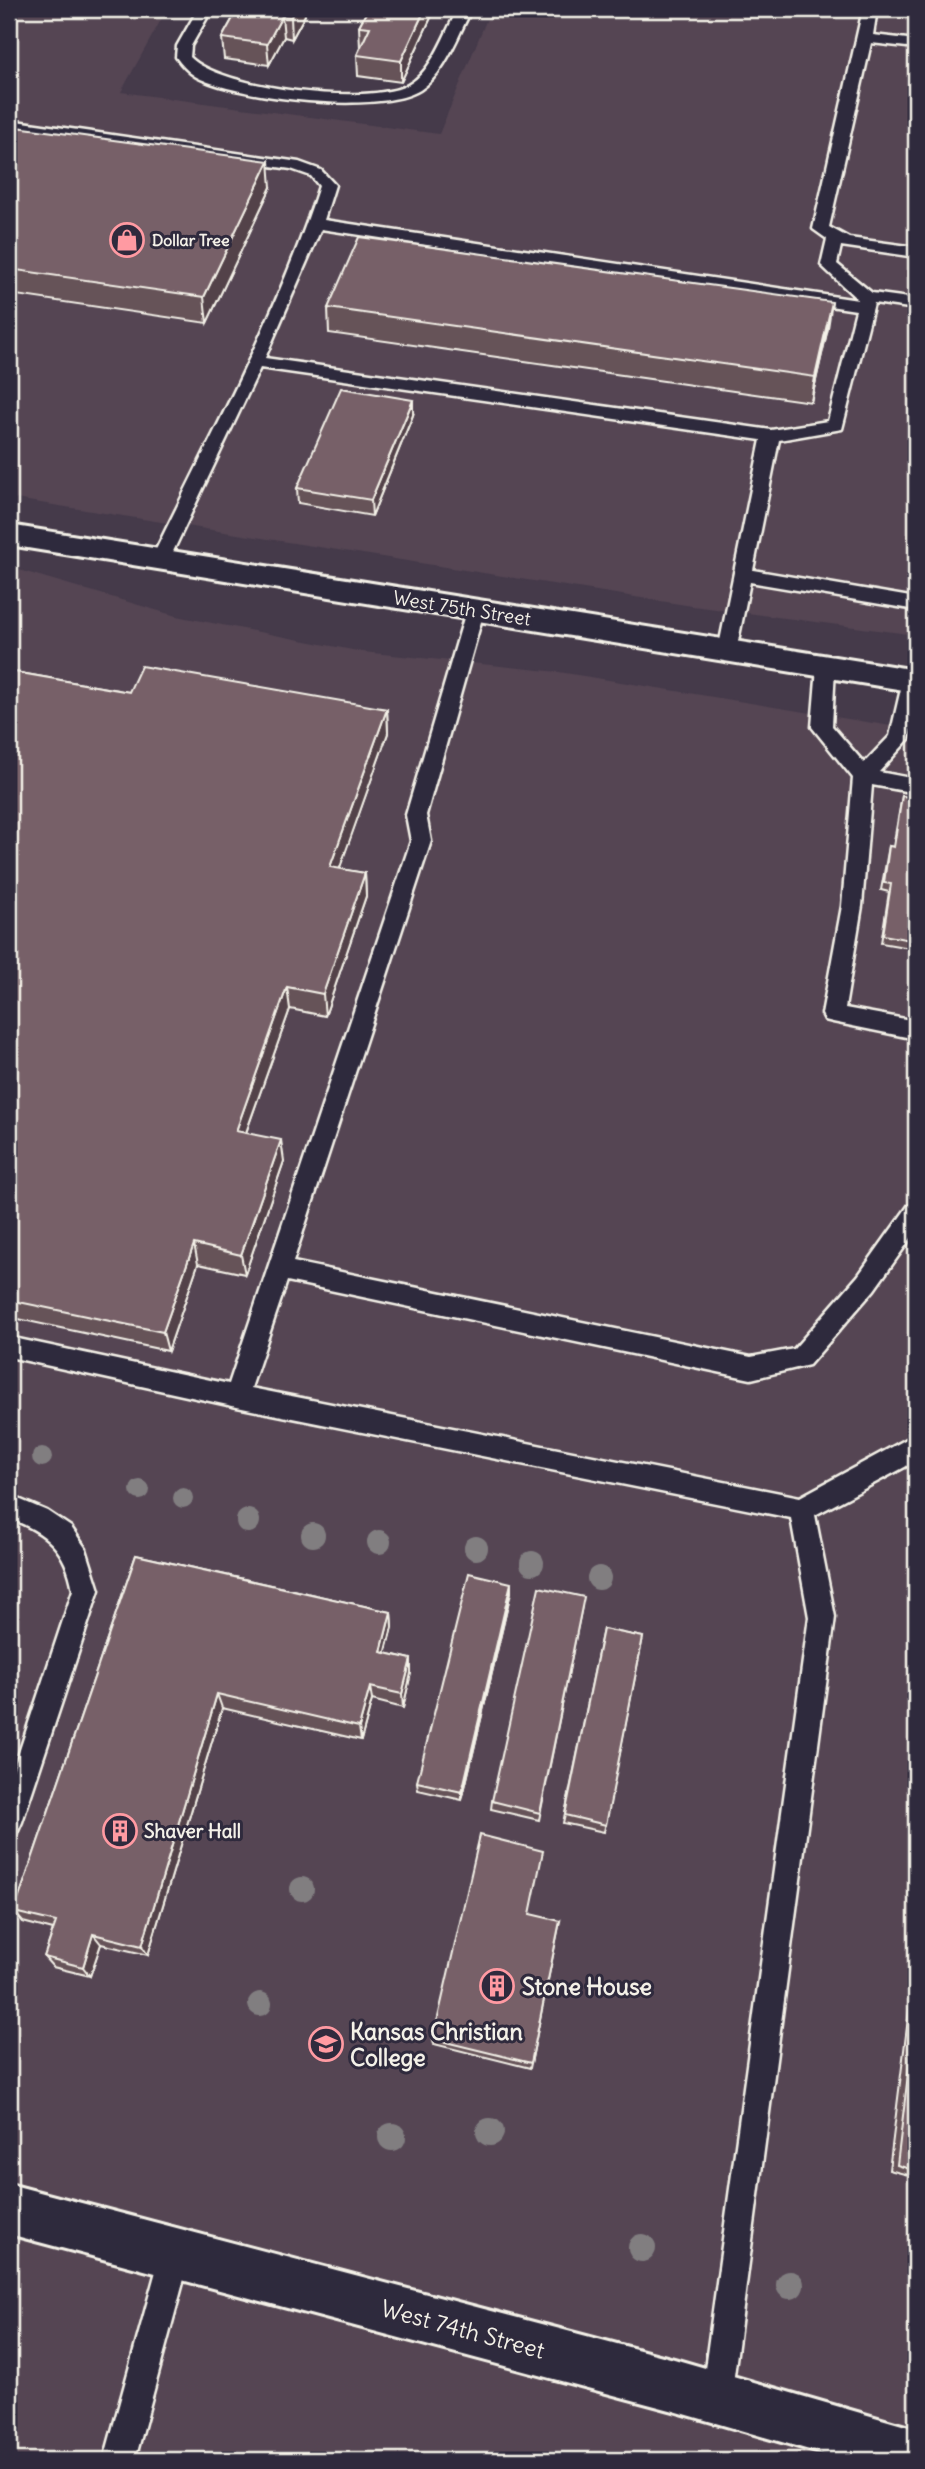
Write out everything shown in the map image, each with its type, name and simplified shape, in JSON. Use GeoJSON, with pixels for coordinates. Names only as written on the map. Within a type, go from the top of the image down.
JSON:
{"type":"FeatureCollection","features":[{"type":"Feature","properties":{"kind":"main road","name":"West 75th Street"},"geometry":{"type":"LineString","coordinates":[[9,535],[914,681]]}},
{"type":"Feature","properties":{"kind":"main road","name":"West 74th Street"},"geometry":{"type":"LineString","coordinates":[[9,2209],[716,2398],[901,2455]]}},
{"type":"Feature","properties":{"kind":"lane"},"geometry":{"type":"LineString","coordinates":[[205,9],[184,46],[183,57],[204,75],[295,94],[372,99],[410,90],[424,80],[465,9]]}},
{"type":"Feature","properties":{"kind":"lane"},"geometry":{"type":"LineString","coordinates":[[870,9],[821,229],[845,242],[916,252]]}},
{"type":"Feature","properties":{"kind":"lane"},"geometry":{"type":"LineString","coordinates":[[865,38],[916,44]]}},
{"type":"Feature","properties":{"kind":"lane"},"geometry":{"type":"LineString","coordinates":[[9,124],[294,165],[316,173],[327,185],[315,223],[255,362],[160,559]]}},
{"type":"Feature","properties":{"kind":"lane"},"geometry":{"type":"LineString","coordinates":[[315,223],[866,302],[916,304]]}},
{"type":"Feature","properties":{"kind":"lane"},"geometry":{"type":"LineString","coordinates":[[835,237],[829,265],[866,302]]}},
{"type":"Feature","properties":{"kind":"lane"},"geometry":{"type":"LineString","coordinates":[[255,362],[771,436],[836,425],[866,302]]}},
{"type":"Feature","properties":{"kind":"lane"},"geometry":{"type":"LineString","coordinates":[[727,651],[771,436]]}},
{"type":"Feature","properties":{"kind":"lane"},"geometry":{"type":"LineString","coordinates":[[743,575],[916,604]]}},
{"type":"Feature","properties":{"kind":"lane"},"geometry":{"type":"LineString","coordinates":[[237,1396],[421,841],[416,815],[475,611]]}},
{"type":"Feature","properties":{"kind":"lane"},"geometry":{"type":"LineString","coordinates":[[826,667],[822,727],[863,776],[916,786]]}},
{"type":"Feature","properties":{"kind":"lane"},"geometry":{"type":"LineString","coordinates":[[914,681],[900,739],[863,776],[852,906],[833,1014],[916,1030]]}},
{"type":"Feature","properties":{"kind":"lane"},"geometry":{"type":"LineString","coordinates":[[279,1269],[751,1368],[801,1359],[866,1283],[916,1213]]}},
{"type":"Feature","properties":{"kind":"lane"},"geometry":{"type":"LineString","coordinates":[[9,1347],[237,1396],[802,1509],[912,1451],[916,1445]]}},
{"type":"Feature","properties":{"kind":"lane"},"geometry":{"type":"LineString","coordinates":[[9,1506],[48,1522],[70,1543],[83,1569],[86,1590],[9,1822]]}},
{"type":"Feature","properties":{"kind":"lane"},"geometry":{"type":"LineString","coordinates":[[716,2398],[822,1617],[802,1509]]}},
{"type":"Feature","properties":{"kind":"lane"},"geometry":{"type":"LineString","coordinates":[[119,2460],[176,2253]]}},
{"type":"Feature","properties":{"kind":"shaded area"},"geometry":{"type":"Polygon","coordinates":[[[9,9],[167,9],[121,92],[439,134],[491,9],[916,9],[916,635],[692,606],[9,498],[9,9]]]}},
{"type":"Feature","properties":{"kind":"shaded area"},"geometry":{"type":"Polygon","coordinates":[[[9,567],[176,616],[363,652],[559,672],[916,730],[916,2460],[9,2460],[9,567]]]}},
{"type":"Feature","properties":{"kind":"building"},"geometry":{"type":"Polygon","coordinates":[[[238,9],[295,9],[291,17],[282,16],[267,44],[222,38],[238,9]]]}},
{"type":"Feature","properties":{"kind":"building"},"geometry":{"type":"Polygon","coordinates":[[[368,9],[425,9],[401,61],[357,55],[370,27],[359,26],[368,9]]]}},
{"type":"Feature","properties":{"kind":"building","name":"Dollar Tree"},"geometry":{"type":"Polygon","coordinates":[[[9,126],[269,161],[204,297],[9,269],[9,126]]]}},
{"type":"Feature","properties":{"kind":"building"},"geometry":{"type":"Polygon","coordinates":[[[359,237],[832,302],[815,377],[328,308],[359,237]]]}},
{"type":"Feature","properties":{"kind":"building"},"geometry":{"type":"Polygon","coordinates":[[[341,388],[413,400],[371,500],[297,488],[341,388]]]}},
{"type":"Feature","properties":{"kind":"building"},"geometry":{"type":"Polygon","coordinates":[[[141,666],[387,709],[330,867],[365,873],[323,994],[287,987],[236,1131],[281,1140],[241,1255],[194,1244],[163,1332],[9,1300],[9,671],[129,692],[141,666]]]}},
{"type":"Feature","properties":{"kind":"building"},"geometry":{"type":"Polygon","coordinates":[[[902,796],[916,798],[916,941],[883,935],[891,884],[884,883],[889,846],[894,847],[902,796]]]}},
{"type":"Feature","properties":{"kind":"building","name":"Shaver Hall"},"geometry":{"type":"Polygon","coordinates":[[[136,1555],[391,1612],[381,1652],[411,1659],[402,1694],[370,1687],[359,1727],[217,1694],[142,1946],[93,1934],[83,1967],[44,1957],[56,1922],[14,1912],[136,1555]]]}},
{"type":"Feature","properties":{"kind":"building"},"geometry":{"type":"Polygon","coordinates":[[[469,1573],[511,1583],[462,1792],[417,1782],[469,1573]]]}},
{"type":"Feature","properties":{"kind":"building"},"geometry":{"type":"Polygon","coordinates":[[[539,1587],[584,1597],[540,1813],[492,1801],[539,1587]]]}},
{"type":"Feature","properties":{"kind":"building"},"geometry":{"type":"Polygon","coordinates":[[[603,1629],[643,1637],[606,1825],[565,1815],[603,1629]]]}},
{"type":"Feature","properties":{"kind":"building","name":"Stone House"},"geometry":{"type":"Polygon","coordinates":[[[480,1835],[543,1851],[530,1914],[560,1921],[531,2063],[433,2039],[480,1835]]]}},
{"type":"Feature","properties":{"kind":"building"},"geometry":{"type":"Polygon","coordinates":[[[916,2009],[916,2171],[897,2165],[916,2009]]]}},
{"type":"Feature","properties":{"kind":"place","name":"Dollar Tree"},"geometry":{"type":"Point","coordinates":[127,240]}},
{"type":"Feature","properties":{"kind":"place","name":"Shaver Hall"},"geometry":{"type":"Point","coordinates":[120,1831]}},
{"type":"Feature","properties":{"kind":"place","name":"Stone House"},"geometry":{"type":"Point","coordinates":[497,1986]}},
{"type":"Feature","properties":{"kind":"place","name":"Kansas Christian College"},"geometry":{"type":"Point","coordinates":[326,2044]}}]}
